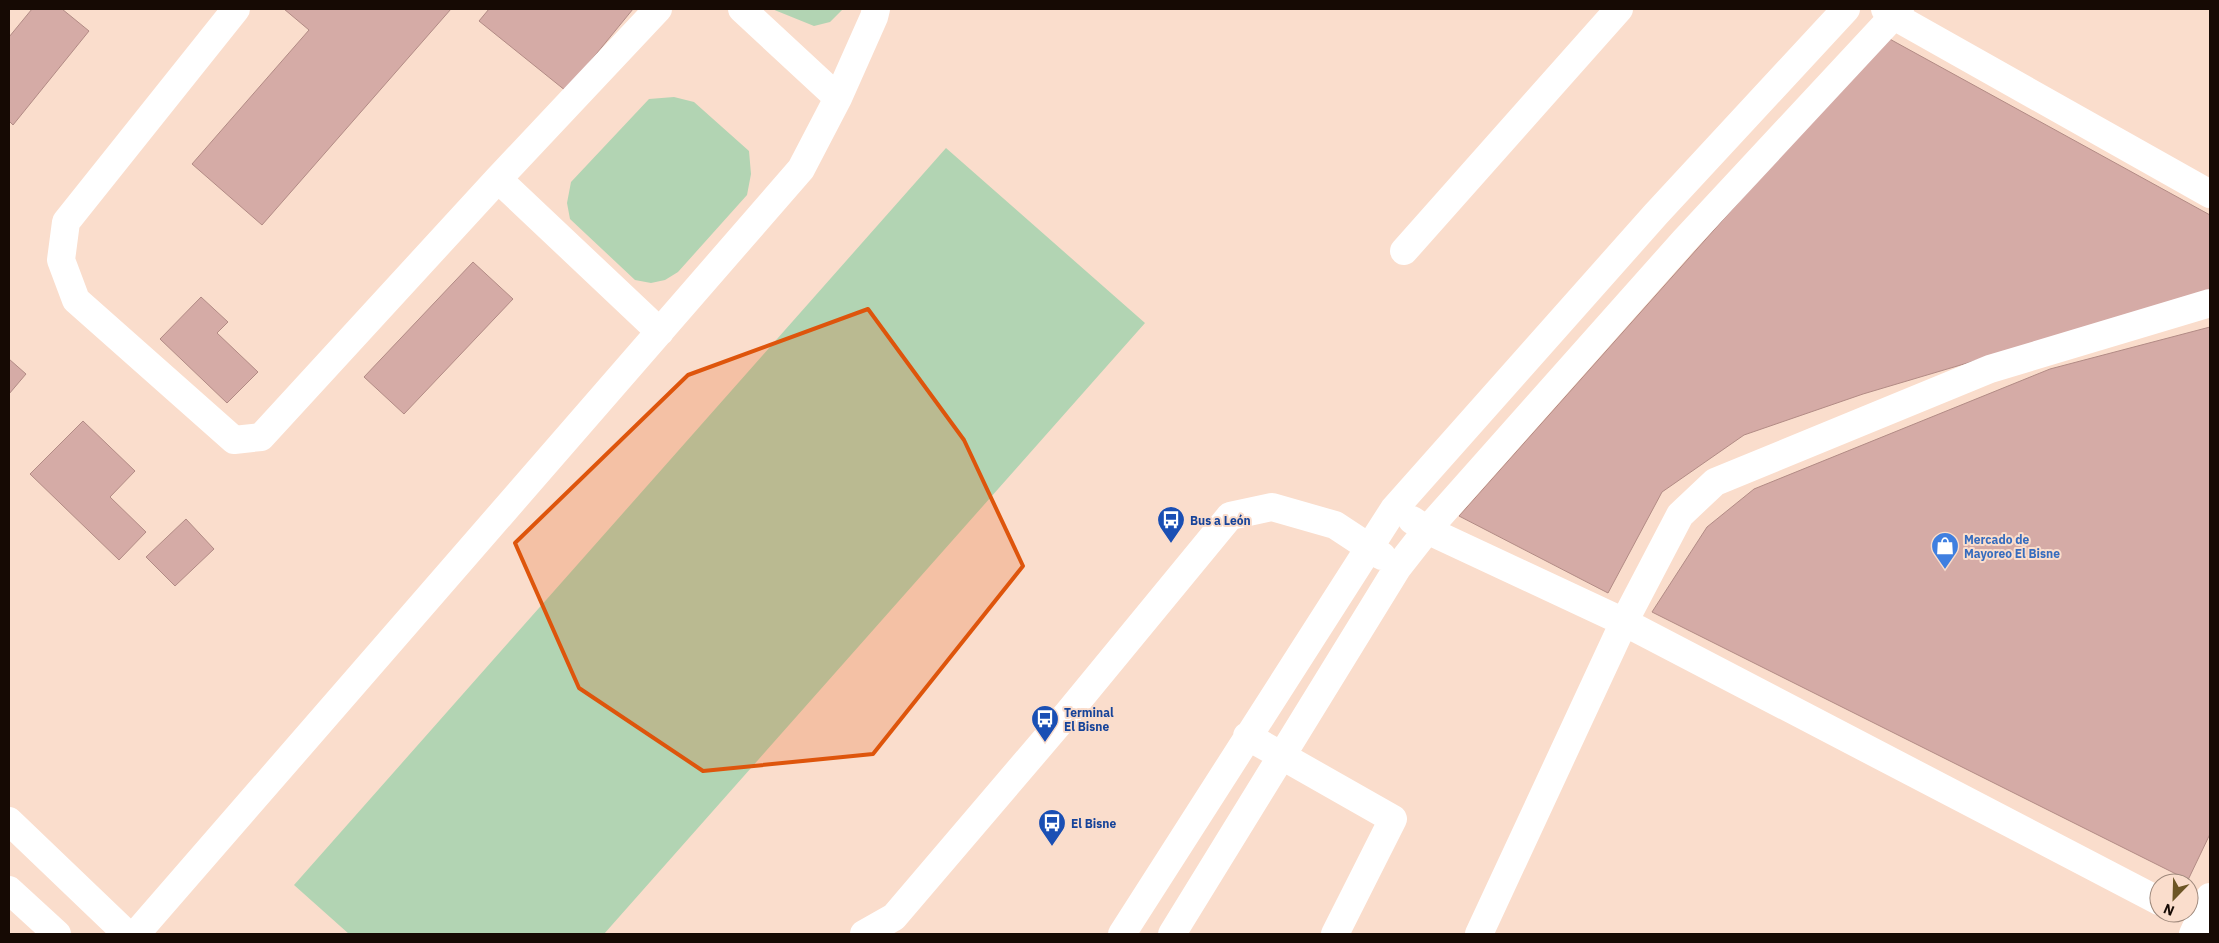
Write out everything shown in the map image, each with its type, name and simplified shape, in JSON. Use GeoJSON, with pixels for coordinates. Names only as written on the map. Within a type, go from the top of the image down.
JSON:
{"type":"FeatureCollection","features":[{"type":"Feature","properties":{"kind":"street"},"geometry":{"type":"LineString","coordinates":[[236,9],[66,222],[61,260],[76,300],[234,440],[261,437],[498,179],[658,9]]}},
{"type":"Feature","properties":{"kind":"street"},"geometry":{"type":"LineString","coordinates":[[742,9],[838,98]]}},
{"type":"Feature","properties":{"kind":"street"},"geometry":{"type":"LineString","coordinates":[[136,934],[801,169],[838,98],[876,9]]}},
{"type":"Feature","properties":{"kind":"street"},"geometry":{"type":"LineString","coordinates":[[1404,251],[1619,9]]}},
{"type":"Feature","properties":{"kind":"street"},"geometry":{"type":"LineString","coordinates":[[1122,934],[1394,509],[1656,214],[1846,9]]}},
{"type":"Feature","properties":{"kind":"street"},"geometry":{"type":"LineString","coordinates":[[1172,934],[1398,567],[1427,530],[1684,241],[1893,11],[2210,194]]}},
{"type":"Feature","properties":{"kind":"street"},"geometry":{"type":"LineString","coordinates":[[498,179],[660,332]]}},
{"type":"Feature","properties":{"kind":"street"},"geometry":{"type":"LineString","coordinates":[[1656,214],[1684,241]]}},
{"type":"Feature","properties":{"kind":"street"},"geometry":{"type":"LineString","coordinates":[[1479,934],[1624,622],[1680,515],[1715,482],[1990,369],[2210,303]]}},
{"type":"Feature","properties":{"kind":"street"},"geometry":{"type":"LineString","coordinates":[[864,934],[894,917],[1068,713],[1230,516],[1272,507],[1335,525],[1398,567]]}},
{"type":"Feature","properties":{"kind":"street"},"geometry":{"type":"LineString","coordinates":[[1394,509],[1427,530],[1624,622],[2149,896]]}},
{"type":"Feature","properties":{"kind":"street"},"geometry":{"type":"LineString","coordinates":[[1247,736],[1393,820],[1335,934]]}},
{"type":"Feature","properties":{"kind":"street"},"geometry":{"type":"LineString","coordinates":[[9,821],[127,934]]}},
{"type":"Feature","properties":{"kind":"street"},"geometry":{"type":"LineString","coordinates":[[9,890],[57,934]]}},
{"type":"Feature","properties":{"kind":"street"},"geometry":{"type":"LineString","coordinates":[[2196,924],[2210,897]]}},
{"type":"Feature","properties":{"kind":"highlighted area"},"geometry":{"type":"Polygon","coordinates":[[[868,309],[964,440],[1023,566],[873,754],[703,771],[579,688],[515,543],[688,375],[868,309]]]}},
{"type":"Feature","properties":{"kind":"green space"},"geometry":{"type":"Polygon","coordinates":[[[772,9],[843,9],[830,22],[814,26],[772,9]]]}},
{"type":"Feature","properties":{"kind":"green space"},"geometry":{"type":"Polygon","coordinates":[[[674,97],[694,102],[749,151],[751,174],[747,195],[678,272],[665,280],[651,283],[635,280],[570,219],[567,203],[571,182],[649,99],[674,97]]]}},
{"type":"Feature","properties":{"kind":"green space"},"geometry":{"type":"Polygon","coordinates":[[[946,148],[1145,323],[604,934],[349,934],[294,885],[946,148]]]}},
{"type":"Feature","properties":{"kind":"building"},"geometry":{"type":"Polygon","coordinates":[[[32,9],[62,9],[89,31],[13,125],[9,121],[9,37],[32,9]]]}},
{"type":"Feature","properties":{"kind":"building"},"geometry":{"type":"Polygon","coordinates":[[[284,9],[451,9],[262,225],[192,164],[309,30],[284,9]]]}},
{"type":"Feature","properties":{"kind":"building"},"geometry":{"type":"Polygon","coordinates":[[[489,9],[633,9],[566,91],[479,21],[489,9]]]}},
{"type":"Feature","properties":{"kind":"building"},"geometry":{"type":"Polygon","coordinates":[[[1886,37],[2210,215],[2210,291],[1863,394],[1744,435],[1662,492],[1608,593],[1459,516],[1886,37]]]}},
{"type":"Feature","properties":{"kind":"building"},"geometry":{"type":"Polygon","coordinates":[[[473,262],[513,299],[404,414],[364,377],[473,262]]]}},
{"type":"Feature","properties":{"kind":"building"},"geometry":{"type":"Polygon","coordinates":[[[201,297],[228,322],[217,333],[258,372],[227,403],[160,339],[201,297]]]}},
{"type":"Feature","properties":{"kind":"building","name":"Mercado de Mayoreo El Bisne"},"geometry":{"type":"Polygon","coordinates":[[[2210,327],[2210,834],[2191,873],[2174,873],[1652,612],[1707,527],[1754,489],[2050,369],[2210,327]]]}},
{"type":"Feature","properties":{"kind":"building"},"geometry":{"type":"Polygon","coordinates":[[[9,359],[26,374],[9,394],[9,359]]]}},
{"type":"Feature","properties":{"kind":"building"},"geometry":{"type":"Polygon","coordinates":[[[83,421],[135,471],[110,497],[146,532],[119,560],[30,474],[83,421]]]}},
{"type":"Feature","properties":{"kind":"building"},"geometry":{"type":"Polygon","coordinates":[[[186,519],[214,549],[175,586],[146,557],[186,519]]]}},
{"type":"Feature","properties":{"kind":"place","name":"Bus a León"},"geometry":{"type":"Point","coordinates":[1171,544]}},
{"type":"Feature","properties":{"kind":"place","name":"Mercado de Mayoreo El Bisne"},"geometry":{"type":"Point","coordinates":[1945,570]}},
{"type":"Feature","properties":{"kind":"place","name":"Terminal El Bisne"},"geometry":{"type":"Point","coordinates":[1045,743]}},
{"type":"Feature","properties":{"kind":"place","name":"El Bisne"},"geometry":{"type":"Point","coordinates":[1052,847]}}]}
